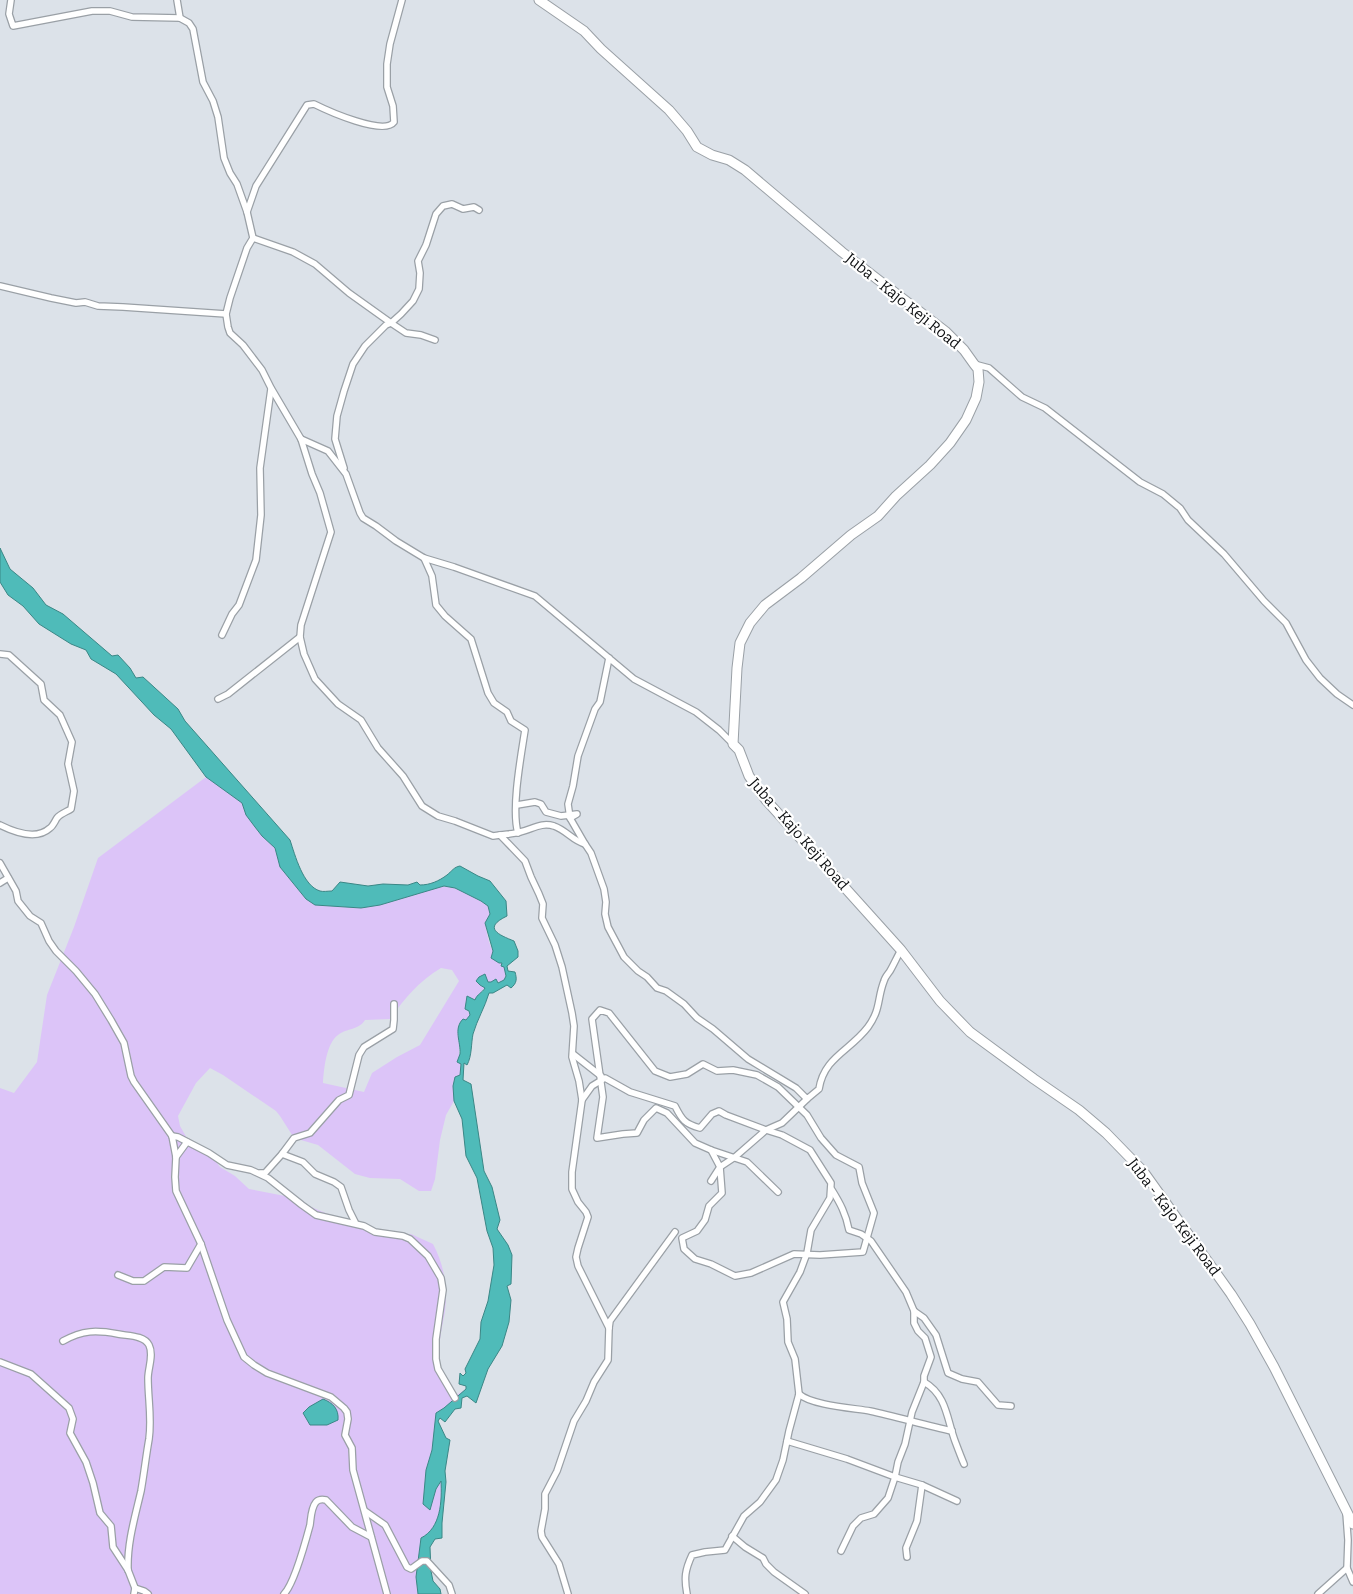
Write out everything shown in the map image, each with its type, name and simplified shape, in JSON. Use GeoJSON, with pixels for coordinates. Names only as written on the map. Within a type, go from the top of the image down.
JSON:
{"type":"FeatureCollection","features":[{"type":"Feature","properties":{"kind":"main road","name":"Juba - Kajo Keji Road"},"geometry":{"type":"LineString","coordinates":[[539,0],[584,31],[601,49],[662,104],[687,131],[698,147],[712,155],[729,160],[745,170],[842,252],[945,331],[964,350],[978,369],[979,382],[976,398],[966,420],[950,443],[878,516],[764,605],[750,623],[740,643],[733,744],[739,750],[749,776],[766,800],[901,950],[940,1001],[970,1032],[1034,1080],[1079,1110],[1106,1132],[1143,1171],[1231,1294],[1250,1324],[1274,1367],[1353,1524]]}},
{"type":"Feature","properties":{"kind":"street"},"geometry":{"type":"LineString","coordinates":[[11,0],[9,14],[13,26],[92,11],[110,11],[132,17],[180,18],[189,23],[193,29],[203,82],[213,101],[218,117],[224,158],[237,184],[247,212],[253,238],[247,248],[226,314],[230,333],[243,345],[262,370],[300,439],[320,493],[331,532],[301,625],[300,637],[306,661],[315,679],[338,704],[361,720],[378,748],[403,776],[422,806],[438,816],[493,836],[518,833],[542,824],[555,826],[585,844]]}},
{"type":"Feature","properties":{"kind":"street"},"geometry":{"type":"LineString","coordinates":[[177,0],[180,18]]}},
{"type":"Feature","properties":{"kind":"street"},"geometry":{"type":"LineString","coordinates":[[247,212],[256,186],[307,105],[314,104],[331,113],[369,124],[387,127],[392,125],[394,122],[393,106],[386,87],[387,64],[390,44],[402,0]]}},
{"type":"Feature","properties":{"kind":"street"},"geometry":{"type":"LineString","coordinates":[[479,210],[474,207],[463,209],[452,204],[443,206],[436,214],[426,245],[418,261],[420,273],[419,289],[413,301],[402,314],[364,346],[353,364],[344,391],[335,439],[360,513],[363,518],[424,558],[535,596],[634,678],[696,712],[733,744]]}},
{"type":"Feature","properties":{"kind":"street"},"geometry":{"type":"LineString","coordinates":[[253,238],[294,252],[315,264],[349,293],[406,333],[421,335],[435,340]]}},
{"type":"Feature","properties":{"kind":"street"},"geometry":{"type":"LineString","coordinates":[[0,286],[51,298],[76,303],[85,302],[98,306],[226,314]]}},
{"type":"Feature","properties":{"kind":"street"},"geometry":{"type":"LineString","coordinates":[[974,364],[989,368],[1022,398],[1050,412],[1140,482],[1163,494],[1180,508],[1188,520],[1224,554],[1264,601],[1286,623],[1306,660],[1320,678],[1337,694],[1353,705]]}},
{"type":"Feature","properties":{"kind":"street"},"geometry":{"type":"LineString","coordinates":[[222,635],[232,614],[239,605],[256,560],[261,515],[260,468],[271,388]]}},
{"type":"Feature","properties":{"kind":"street"},"geometry":{"type":"LineString","coordinates":[[300,439],[328,451],[346,474]]}},
{"type":"Feature","properties":{"kind":"street"},"geometry":{"type":"LineString","coordinates":[[424,558],[432,576],[436,605],[445,616],[471,639],[488,693],[494,703],[508,712],[511,721],[525,730],[520,762],[517,805],[518,833]]}},
{"type":"Feature","properties":{"kind":"street"},"geometry":{"type":"LineString","coordinates":[[218,699],[228,694],[300,637]]}},
{"type":"Feature","properties":{"kind":"street"},"geometry":{"type":"LineString","coordinates":[[0,654],[9,655],[41,684],[44,700],[60,715],[72,742],[68,764],[74,791],[71,809],[58,816],[50,828],[40,833],[13,832],[0,825]]}},
{"type":"Feature","properties":{"kind":"street"},"geometry":{"type":"LineString","coordinates":[[609,658],[600,702],[595,709],[578,756],[568,804],[570,818],[591,853],[604,889],[605,914],[608,927],[624,957],[657,988],[666,991],[684,1004],[697,1018],[731,1044],[748,1060],[796,1088],[807,1099]]}},
{"type":"Feature","properties":{"kind":"street"},"geometry":{"type":"LineString","coordinates":[[517,805],[535,802],[541,804],[546,812],[561,816],[577,814],[570,818]]}},
{"type":"Feature","properties":{"kind":"street"},"geometry":{"type":"LineString","coordinates":[[500,834],[525,861],[543,904],[542,918],[555,945],[562,967],[574,1026],[572,1057],[579,1080],[582,1100],[572,1172],[572,1189],[588,1217],[576,1261],[608,1328]]}},
{"type":"Feature","properties":{"kind":"street"},"geometry":{"type":"LineString","coordinates":[[0,863],[16,891],[18,900],[30,916],[41,923],[49,941],[94,994],[124,1043],[134,1082],[172,1136],[176,1157],[176,1192],[201,1244],[227,1320],[244,1357],[267,1373],[331,1397],[344,1408],[348,1418],[345,1436],[352,1448],[353,1470],[387,1594]]}},
{"type":"Feature","properties":{"kind":"street"},"geometry":{"type":"LineString","coordinates":[[0,883],[8,878]]}},
{"type":"Feature","properties":{"kind":"street"},"geometry":{"type":"LineString","coordinates":[[711,1181],[720,1167],[735,1157],[766,1130],[782,1123],[819,1089],[826,1067],[855,1042],[877,1013],[884,980],[901,950]]}},
{"type":"Feature","properties":{"kind":"street"},"geometry":{"type":"LineString","coordinates":[[258,1173],[266,1173],[294,1138],[310,1133],[339,1100],[349,1095],[359,1055],[364,1047],[393,1029],[394,1004]]}},
{"type":"Feature","properties":{"kind":"street"},"geometry":{"type":"LineString","coordinates":[[711,1150],[720,1167],[722,1193],[709,1206],[705,1220],[697,1231],[682,1238],[684,1249],[695,1260],[711,1264],[735,1276],[751,1273],[794,1254],[820,1255],[863,1252],[874,1213],[862,1184],[859,1167],[836,1155],[821,1138],[807,1115],[778,1087],[757,1075],[733,1070],[717,1070],[703,1064],[687,1074],[670,1077],[655,1071],[610,1013],[600,1010],[592,1020],[603,1097],[597,1138],[637,1133],[644,1120],[656,1108],[667,1113],[695,1143],[747,1162],[778,1192]]}},
{"type":"Feature","properties":{"kind":"street"},"geometry":{"type":"LineString","coordinates":[[573,1054],[605,1078],[630,1092],[675,1106],[681,1118],[688,1125],[700,1128],[712,1114],[719,1111],[782,1135],[810,1150],[831,1182],[830,1198],[811,1230],[808,1253],[800,1272],[782,1302],[787,1319],[788,1342],[795,1358],[799,1394],[783,1460],[776,1480],[760,1502],[744,1516],[725,1550],[692,1555],[686,1568],[685,1582],[687,1594]]}},
{"type":"Feature","properties":{"kind":"street"},"geometry":{"type":"LineString","coordinates":[[582,1100],[592,1086],[605,1078]]}},
{"type":"Feature","properties":{"kind":"street"},"geometry":{"type":"LineString","coordinates":[[172,1136],[178,1137],[209,1153],[227,1165],[251,1170],[268,1178],[277,1187],[316,1215],[364,1226],[375,1232],[403,1236],[410,1239],[428,1256],[437,1269],[442,1283],[443,1290],[436,1339],[437,1364],[455,1398]]}},
{"type":"Feature","properties":{"kind":"street"},"geometry":{"type":"LineString","coordinates":[[176,1157],[187,1142]]}},
{"type":"Feature","properties":{"kind":"street"},"geometry":{"type":"LineString","coordinates":[[282,1154],[303,1162],[315,1174],[341,1187],[355,1222]]}},
{"type":"Feature","properties":{"kind":"street"},"geometry":{"type":"LineString","coordinates":[[832,1190],[846,1216],[849,1230],[861,1234],[871,1241],[906,1292],[914,1311],[914,1323],[918,1331],[925,1338],[931,1357],[888,1498],[874,1514],[861,1518],[853,1526],[841,1552]]}},
{"type":"Feature","properties":{"kind":"street"},"geometry":{"type":"LineString","coordinates":[[568,1594],[559,1564],[542,1537],[540,1529],[545,1509],[545,1494],[557,1471],[574,1421],[586,1401],[594,1382],[608,1360],[608,1328],[610,1321],[675,1232]]}},
{"type":"Feature","properties":{"kind":"street"},"geometry":{"type":"LineString","coordinates":[[118,1275],[133,1281],[144,1281],[164,1267],[188,1268],[201,1244]]}},
{"type":"Feature","properties":{"kind":"street"},"geometry":{"type":"LineString","coordinates":[[914,1311],[924,1318],[936,1335],[948,1373],[962,1379],[978,1382],[998,1405],[1011,1406]]}},
{"type":"Feature","properties":{"kind":"street"},"geometry":{"type":"LineString","coordinates":[[63,1341],[88,1331],[136,1337],[145,1340],[149,1344],[151,1362],[148,1381],[151,1414],[149,1436],[141,1490],[131,1535],[128,1570]]}},
{"type":"Feature","properties":{"kind":"street"},"geometry":{"type":"LineString","coordinates":[[0,1362],[31,1374],[69,1408],[73,1419],[70,1432],[86,1462],[100,1513],[111,1526],[113,1546],[128,1570],[135,1591],[144,1591],[148,1594]]}},
{"type":"Feature","properties":{"kind":"street"},"geometry":{"type":"LineString","coordinates":[[924,1382],[931,1386],[944,1404],[964,1464]]}},
{"type":"Feature","properties":{"kind":"street"},"geometry":{"type":"LineString","coordinates":[[799,1394],[811,1400],[952,1431]]}},
{"type":"Feature","properties":{"kind":"street"},"geometry":{"type":"LineString","coordinates":[[787,1441],[922,1485],[957,1501]]}},
{"type":"Feature","properties":{"kind":"street"},"geometry":{"type":"LineString","coordinates":[[906,1557],[906,1548],[917,1521],[922,1485]]}},
{"type":"Feature","properties":{"kind":"street"},"geometry":{"type":"LineString","coordinates":[[284,1594],[290,1585],[309,1527],[313,1508],[318,1500],[326,1500],[352,1527],[371,1537]]}},
{"type":"Feature","properties":{"kind":"street"},"geometry":{"type":"LineString","coordinates":[[1345,1508],[1348,1540],[1347,1568],[1353,1582]]}},
{"type":"Feature","properties":{"kind":"street"},"geometry":{"type":"LineString","coordinates":[[365,1511],[385,1525],[407,1566],[411,1569],[422,1561],[427,1561],[449,1585],[452,1594]]}},
{"type":"Feature","properties":{"kind":"street"},"geometry":{"type":"LineString","coordinates":[[732,1536],[744,1548],[763,1558],[774,1572],[805,1594]]}},
{"type":"Feature","properties":{"kind":"street"},"geometry":{"type":"LineString","coordinates":[[1318,1594],[1347,1568]]}},
{"type":"Feature","properties":{"kind":"shaded area"},"geometry":{"type":"Polygon","coordinates":[[[206,777],[242,803],[246,815],[262,836],[275,848],[280,867],[306,899],[315,905],[361,908],[380,905],[443,886],[455,888],[488,906],[490,914],[485,923],[491,948],[506,972],[504,980],[480,985],[485,987],[475,1000],[472,999],[467,1009],[470,1015],[458,1025],[460,1075],[454,1080],[454,1101],[446,1115],[440,1140],[435,1179],[431,1191],[419,1191],[400,1179],[370,1178],[355,1174],[318,1145],[294,1138],[276,1111],[210,1068],[196,1083],[178,1116],[180,1126],[188,1140],[209,1153],[220,1167],[235,1176],[249,1189],[285,1196],[335,1217],[393,1234],[411,1234],[433,1244],[440,1260],[446,1293],[439,1347],[441,1369],[455,1396],[466,1389],[436,1413],[432,1450],[426,1470],[423,1504],[430,1510],[436,1489],[442,1480],[440,1505],[437,1521],[433,1528],[421,1538],[416,1577],[418,1594],[0,1594],[0,1088],[14,1093],[37,1062],[47,995],[74,927],[98,858],[206,777]],[[441,968],[426,979],[406,998],[390,1019],[365,1020],[360,1026],[338,1035],[328,1050],[323,1083],[364,1092],[372,1073],[420,1045],[459,981],[452,970],[441,968]]]}},
{"type":"Feature","properties":{"kind":"water"},"geometry":{"type":"Polygon","coordinates":[[[0,548],[10,569],[33,588],[46,605],[63,614],[112,656],[118,655],[136,678],[143,677],[178,709],[185,721],[290,840],[304,877],[314,888],[321,891],[332,891],[340,882],[368,886],[383,884],[408,885],[417,882],[420,885],[427,884],[441,879],[460,866],[490,881],[506,901],[507,916],[495,924],[494,928],[499,934],[514,941],[518,957],[507,966],[508,971],[515,972],[516,981],[511,988],[507,985],[493,993],[489,993],[473,1034],[469,1061],[467,1065],[464,1063],[463,1080],[471,1084],[484,1171],[492,1187],[500,1220],[497,1229],[508,1245],[512,1255],[511,1284],[507,1286],[511,1300],[509,1322],[502,1346],[488,1369],[476,1403],[467,1396],[462,1398],[461,1408],[455,1409],[445,1422],[440,1418],[438,1421],[446,1438],[450,1440],[445,1471],[442,1538],[435,1539],[430,1547],[433,1581],[440,1589],[441,1594],[418,1594],[416,1577],[421,1538],[433,1528],[439,1513],[441,1497],[441,1481],[436,1489],[430,1510],[423,1504],[426,1470],[432,1450],[436,1413],[466,1389],[466,1386],[459,1384],[460,1373],[463,1376],[466,1373],[465,1369],[480,1339],[481,1322],[488,1301],[494,1265],[493,1248],[487,1231],[477,1178],[466,1156],[462,1119],[454,1101],[453,1086],[455,1077],[460,1075],[461,1064],[457,1062],[460,1054],[458,1027],[463,1019],[466,1020],[470,1015],[469,1011],[465,1009],[467,996],[475,1000],[485,988],[476,981],[479,977],[485,974],[488,982],[496,979],[498,983],[504,980],[506,976],[504,967],[501,966],[502,963],[491,958],[493,951],[485,923],[490,914],[488,906],[455,888],[444,886],[380,905],[361,908],[315,905],[306,899],[280,867],[275,848],[262,836],[246,815],[242,803],[206,777],[171,729],[154,715],[116,674],[91,659],[86,650],[71,644],[39,624],[23,606],[8,595],[0,582],[0,548]]]}},
{"type":"Feature","properties":{"kind":"water"},"geometry":{"type":"Polygon","coordinates":[[[323,1399],[335,1407],[338,1420],[327,1425],[310,1425],[303,1413],[323,1399]]]}}]}
